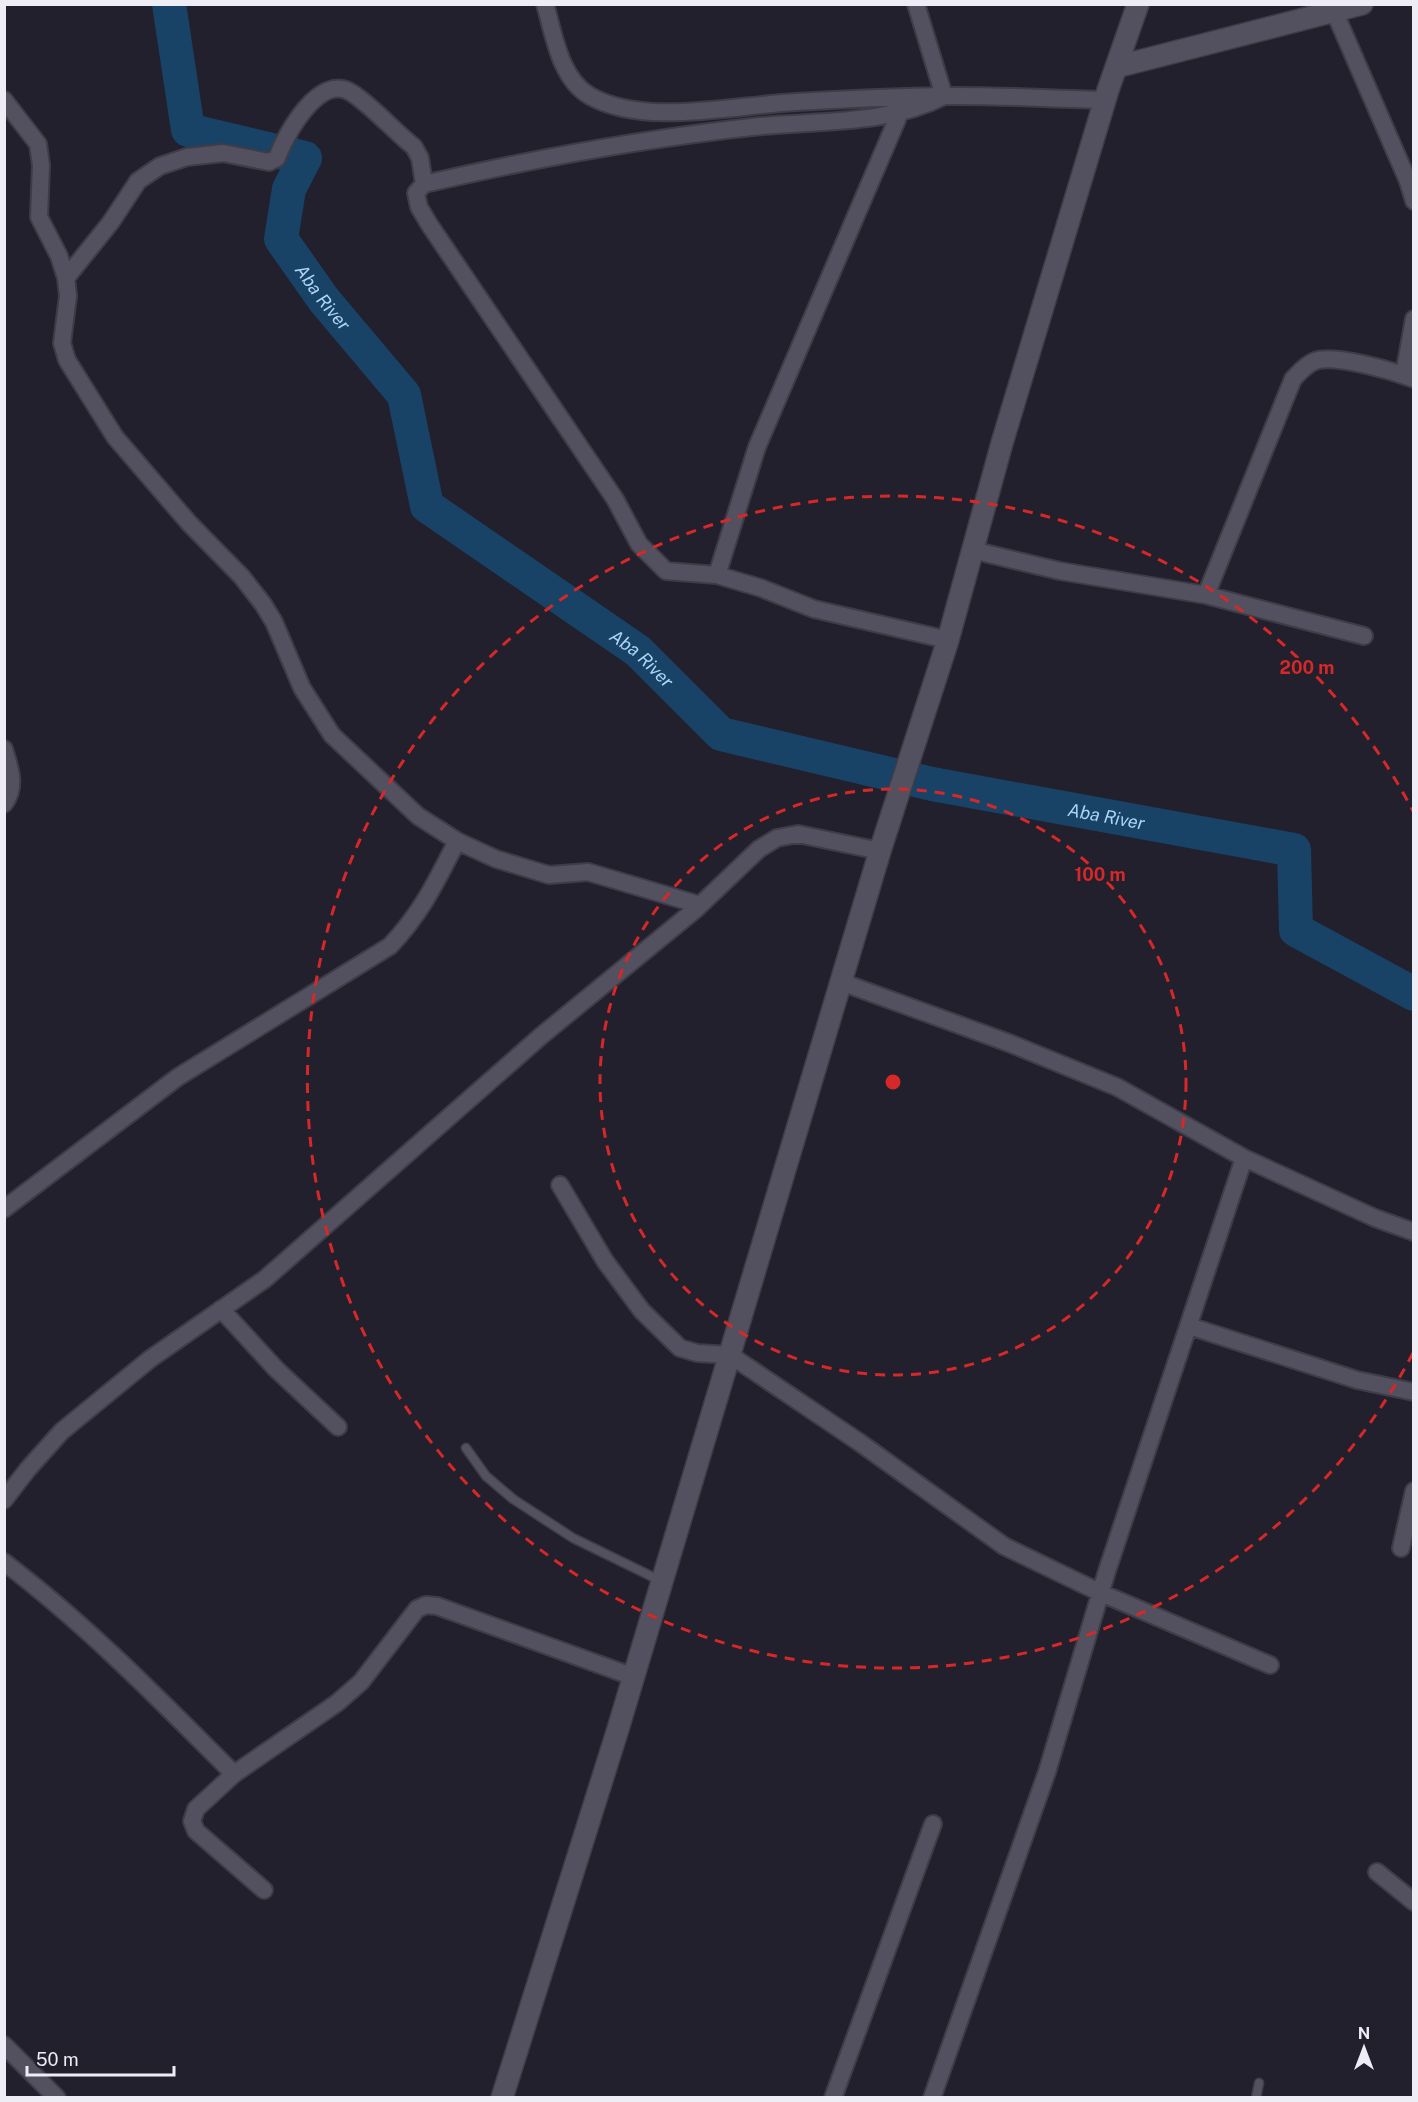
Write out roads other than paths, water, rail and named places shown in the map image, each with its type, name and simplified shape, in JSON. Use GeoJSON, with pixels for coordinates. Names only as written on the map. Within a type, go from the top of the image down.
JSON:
{"type":"FeatureCollection","features":[{"type":"Feature","properties":{"kind":"street"},"geometry":{"type":"LineString","coordinates":[[545,4],[571,79],[588,95],[611,106],[670,111],[795,102],[944,96],[1106,100]]}},
{"type":"Feature","properties":{"kind":"street"},"geometry":{"type":"LineString","coordinates":[[916,4],[944,96]]}},
{"type":"Feature","properties":{"kind":"street"},"geometry":{"type":"LineString","coordinates":[[502,2097],[634,1677],[880,851],[948,640],[1002,442],[1116,67],[1138,4]]}},
{"type":"Feature","properties":{"kind":"street"},"geometry":{"type":"LineString","coordinates":[[1116,67],[1335,13],[1362,4]]}},
{"type":"Feature","properties":{"kind":"street"},"geometry":{"type":"LineString","coordinates":[[1335,13],[1408,181],[1413,201]]}},
{"type":"Feature","properties":{"kind":"street"},"geometry":{"type":"LineString","coordinates":[[66,278],[111,222],[138,182],[145,176],[160,166],[187,157],[223,153],[269,162],[277,158],[283,140],[310,102],[324,92],[350,91],[414,147],[420,158],[424,184]]}},
{"type":"Feature","properties":{"kind":"street"},"geometry":{"type":"LineString","coordinates":[[944,96],[899,115],[752,127],[605,147],[424,184],[416,193],[419,207],[609,489],[639,544],[655,563],[666,571],[717,575],[761,588],[814,609],[948,640]]}},
{"type":"Feature","properties":{"kind":"street"},"geometry":{"type":"LineString","coordinates":[[4,100],[38,144],[41,165],[39,217],[59,256],[66,278],[68,296],[62,343],[67,360],[115,437],[189,523],[242,577],[263,604],[274,622],[302,688],[332,735],[407,807],[457,841],[533,872],[549,875],[588,872],[700,905]]}},
{"type":"Feature","properties":{"kind":"street"},"geometry":{"type":"LineString","coordinates":[[717,575],[757,447],[899,115]]}},
{"type":"Feature","properties":{"kind":"street"},"geometry":{"type":"LineString","coordinates":[[1206,595],[1293,379],[1303,368],[1317,360],[1335,360],[1409,377],[1413,319]]}},
{"type":"Feature","properties":{"kind":"street"},"geometry":{"type":"LineString","coordinates":[[972,550],[1060,571],[1206,595],[1364,636]]}},
{"type":"Feature","properties":{"kind":"street"},"geometry":{"type":"LineString","coordinates":[[4,749],[12,775],[11,788],[4,804]]}},
{"type":"Feature","properties":{"kind":"street"},"geometry":{"type":"LineString","coordinates":[[4,1500],[28,1468],[62,1431],[150,1359],[265,1279],[541,1036],[700,905],[759,849],[777,838],[798,834],[880,851]]}},
{"type":"Feature","properties":{"kind":"street"},"geometry":{"type":"LineString","coordinates":[[4,1209],[178,1077],[390,945],[412,922],[426,902],[457,841]]}},
{"type":"Feature","properties":{"kind":"street"},"geometry":{"type":"LineString","coordinates":[[841,982],[1009,1043],[1117,1087],[1244,1158],[1375,1218],[1413,1232]]}},
{"type":"Feature","properties":{"kind":"street"},"geometry":{"type":"LineString","coordinates":[[932,2097],[1047,1772],[1101,1593],[1244,1158]]}},
{"type":"Feature","properties":{"kind":"street"},"geometry":{"type":"LineString","coordinates":[[560,1185],[605,1261],[642,1311],[680,1348],[697,1353],[730,1355],[859,1442],[1004,1546],[1101,1593],[1270,1665]]}},
{"type":"Feature","properties":{"kind":"street"},"geometry":{"type":"LineString","coordinates":[[222,1309],[276,1369],[338,1427]]}},
{"type":"Feature","properties":{"kind":"street"},"geometry":{"type":"LineString","coordinates":[[1189,1326],[1357,1380],[1413,1392]]}},
{"type":"Feature","properties":{"kind":"street"},"geometry":{"type":"LineString","coordinates":[[1401,1548],[1413,1491]]}},
{"type":"Feature","properties":{"kind":"street"},"geometry":{"type":"LineString","coordinates":[[4,1562],[52,1598],[117,1656],[234,1774]]}},
{"type":"Feature","properties":{"kind":"street"},"geometry":{"type":"LineString","coordinates":[[264,1890],[195,1831],[192,1821],[196,1809],[234,1774],[337,1703],[361,1682],[417,1610],[426,1605],[437,1606],[634,1677]]}},
{"type":"Feature","properties":{"kind":"street"},"geometry":{"type":"LineString","coordinates":[[833,2097],[933,1824]]}},
{"type":"Feature","properties":{"kind":"street"},"geometry":{"type":"LineString","coordinates":[[1377,1872],[1413,1902]]}},
{"type":"Feature","properties":{"kind":"street"},"geometry":{"type":"LineString","coordinates":[[4,2045],[57,2097]]}},
{"type":"Feature","properties":{"kind":"lane"},"geometry":{"type":"LineString","coordinates":[[466,1448],[486,1476],[513,1499],[573,1538],[662,1581]]}},
{"type":"Feature","properties":{"kind":"lane"},"geometry":{"type":"LineString","coordinates":[[1256,2097],[1259,2083]]}},
{"type":"Feature","properties":{"kind":"waterway","name":"Aba River"},"geometry":{"type":"LineString","coordinates":[[169,4],[188,130],[305,158],[289,189],[281,239],[324,300],[404,395],[427,506],[638,651],[721,734],[932,784],[1294,850],[1296,930],[1414,994]]}}]}
